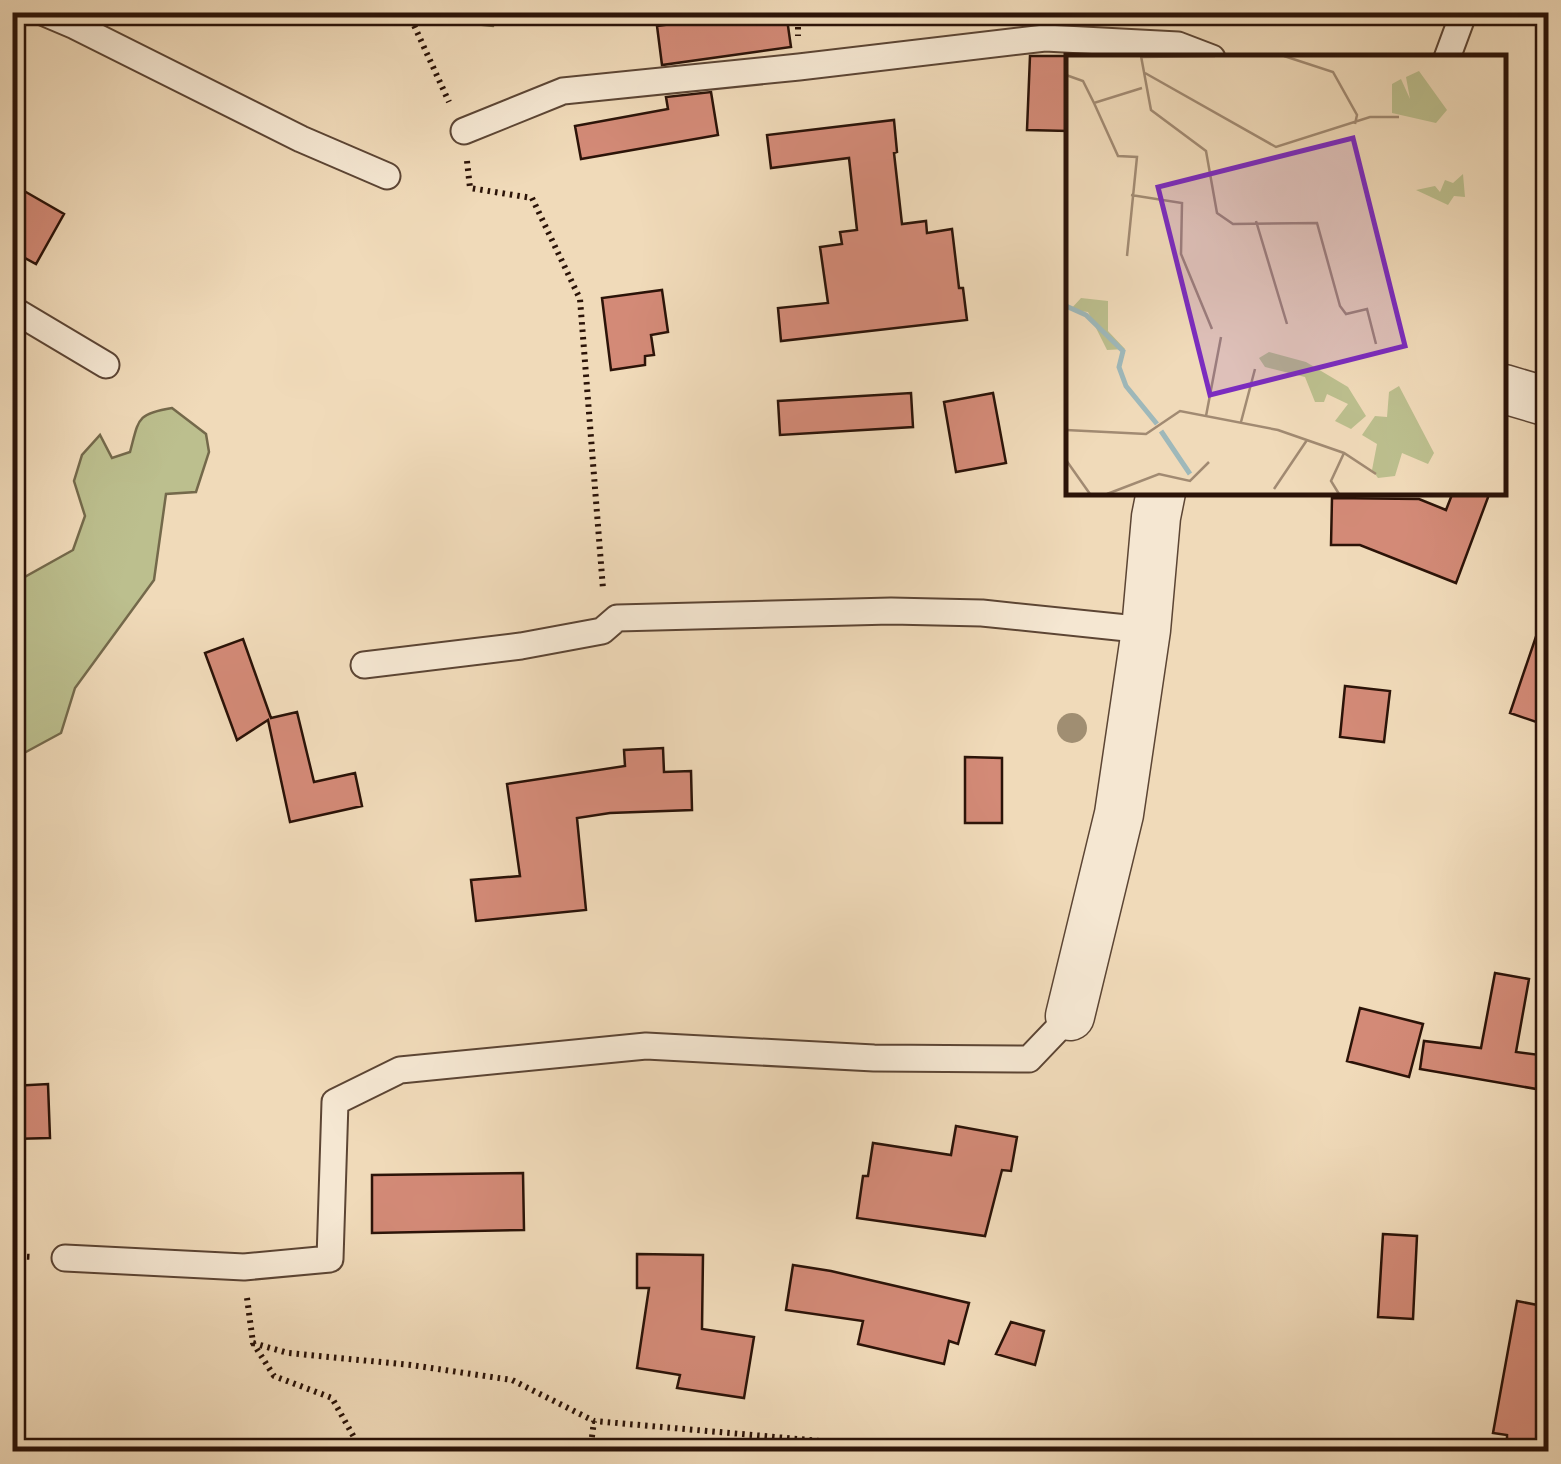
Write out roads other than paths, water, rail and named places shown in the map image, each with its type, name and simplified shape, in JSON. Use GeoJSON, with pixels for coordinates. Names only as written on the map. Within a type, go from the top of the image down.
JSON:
{"type":"FeatureCollection","features":[{"type":"Feature","properties":{"kind":"street"},"geometry":{"type":"LineString","coordinates":[[1506,390],[1548,402]]}},
{"type":"Feature","properties":{"kind":"street"},"geometry":{"type":"LineString","coordinates":[[1070,1016],[1119,814],[1161,495]]}},
{"type":"Feature","properties":{"kind":"lane"},"geometry":{"type":"LineString","coordinates":[[42,12],[301,139],[387,176]]}},
{"type":"Feature","properties":{"kind":"lane"},"geometry":{"type":"LineString","coordinates":[[1449,55],[1464,12]]}},
{"type":"Feature","properties":{"kind":"lane"},"geometry":{"type":"LineString","coordinates":[[464,131],[563,90],[1045,38],[1178,45],[1204,55]]}},
{"type":"Feature","properties":{"kind":"lane"},"geometry":{"type":"LineString","coordinates":[[12,309],[106,365]]}},
{"type":"Feature","properties":{"kind":"lane"},"geometry":{"type":"LineString","coordinates":[[364,665],[521,646],[602,631],[616,618],[891,610],[982,613],[1146,630]]}},
{"type":"Feature","properties":{"kind":"lane"},"geometry":{"type":"LineString","coordinates":[[65,1258],[244,1267],[330,1259],[336,1102],[400,1070],[646,1046],[874,1058],[1029,1059],[1070,1016]]}}]}
